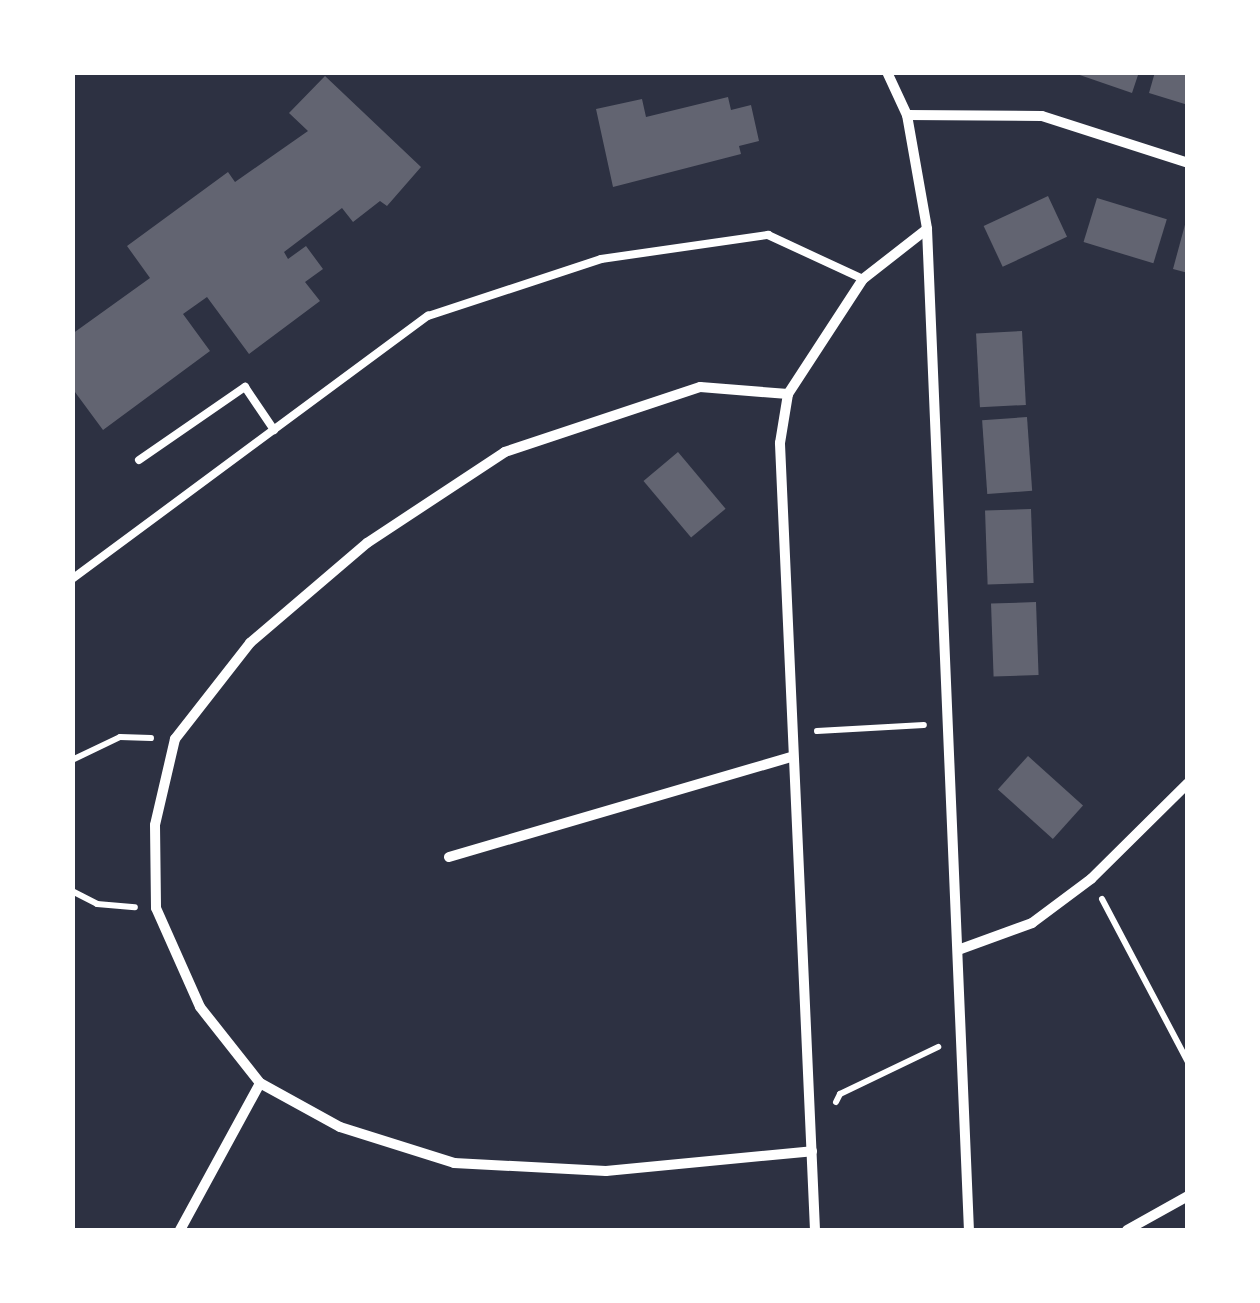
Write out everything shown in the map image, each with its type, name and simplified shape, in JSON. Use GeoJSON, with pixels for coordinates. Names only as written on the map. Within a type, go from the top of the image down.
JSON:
{"type":"FeatureCollection","features":[{"type":"Feature","properties":{"kind":"street"},"geometry":{"type":"LineString","coordinates":[[887,72],[907,116],[927,230],[969,1230]]}},
{"type":"Feature","properties":{"kind":"street"},"geometry":{"type":"LineString","coordinates":[[907,116],[1042,116],[1188,163]]}},
{"type":"Feature","properties":{"kind":"street"},"geometry":{"type":"LineString","coordinates":[[815,1230],[780,444],[788,394],[863,279],[927,230]]}},
{"type":"Feature","properties":{"kind":"street"},"geometry":{"type":"LineString","coordinates":[[788,394],[700,388],[505,452],[368,544],[250,643],[175,739],[155,826],[156,908],[200,1007],[260,1083],[340,1127],[454,1163],[606,1171],[812,1151]]}},
{"type":"Feature","properties":{"kind":"street"},"geometry":{"type":"LineString","coordinates":[[450,857],[792,757]]}},
{"type":"Feature","properties":{"kind":"street"},"geometry":{"type":"LineString","coordinates":[[958,950],[1032,923],[1091,880],[1188,783]]}},
{"type":"Feature","properties":{"kind":"street"},"geometry":{"type":"LineString","coordinates":[[180,1230],[260,1083]]}},
{"type":"Feature","properties":{"kind":"street"},"geometry":{"type":"LineString","coordinates":[[1127,1230],[1188,1196]]}},
{"type":"Feature","properties":{"kind":"lane"},"geometry":{"type":"LineString","coordinates":[[72,579],[428,316],[600,260],[768,235],[863,279]]}},
{"type":"Feature","properties":{"kind":"lane"},"geometry":{"type":"LineString","coordinates":[[139,460],[245,387],[274,430]]}},
{"type":"Feature","properties":{"kind":"path"},"geometry":{"type":"LineString","coordinates":[[792,757],[812,731],[950,724]]}},
{"type":"Feature","properties":{"kind":"path"},"geometry":{"type":"LineString","coordinates":[[72,760],[120,737],[175,739]]}},
{"type":"Feature","properties":{"kind":"path"},"geometry":{"type":"LineString","coordinates":[[1091,880],[1188,1062]]}},
{"type":"Feature","properties":{"kind":"path"},"geometry":{"type":"LineString","coordinates":[[72,891],[98,904],[156,908]]}},
{"type":"Feature","properties":{"kind":"path"},"geometry":{"type":"LineString","coordinates":[[833,1108],[840,1094],[962,1036]]}},
{"type":"Feature","properties":{"kind":"building"},"geometry":{"type":"Polygon","coordinates":[[[1071,72],[1139,72],[1132,93],[1071,72]]]}},
{"type":"Feature","properties":{"kind":"building"},"geometry":{"type":"Polygon","coordinates":[[[1155,72],[1188,72],[1188,105],[1149,93],[1155,72]]]}},
{"type":"Feature","properties":{"kind":"building"},"geometry":{"type":"Polygon","coordinates":[[[325,76],[421,167],[387,206],[380,201],[353,222],[342,208],[284,252],[288,259],[306,246],[323,269],[305,282],[320,301],[249,354],[207,297],[183,314],[210,351],[103,430],[72,388],[72,334],[150,278],[127,246],[228,172],[235,182],[308,131],[289,113],[325,76]]]}},
{"type":"Feature","properties":{"kind":"building"},"geometry":{"type":"Polygon","coordinates":[[[728,97],[731,110],[751,105],[759,141],[739,146],[741,154],[613,187],[596,109],[642,99],[646,117],[728,97]]]}},
{"type":"Feature","properties":{"kind":"building"},"geometry":{"type":"Polygon","coordinates":[[[1048,196],[1067,237],[1003,267],[984,226],[1048,196]]]}},
{"type":"Feature","properties":{"kind":"building"},"geometry":{"type":"Polygon","coordinates":[[[1097,198],[1167,219],[1153,263],[1084,242],[1097,198]]]}},
{"type":"Feature","properties":{"kind":"building"},"geometry":{"type":"Polygon","coordinates":[[[1188,221],[1188,273],[1173,269],[1188,221]]]}},
{"type":"Feature","properties":{"kind":"building"},"geometry":{"type":"Polygon","coordinates":[[[1022,331],[1026,405],[980,407],[976,333],[1022,331]]]}},
{"type":"Feature","properties":{"kind":"building"},"geometry":{"type":"Polygon","coordinates":[[[1027,417],[1032,491],[987,494],[982,420],[1027,417]]]}},
{"type":"Feature","properties":{"kind":"building"},"geometry":{"type":"Polygon","coordinates":[[[678,452],[726,509],[691,538],[644,481],[678,452]]]}},
{"type":"Feature","properties":{"kind":"building"},"geometry":{"type":"Polygon","coordinates":[[[1031,509],[1034,583],[988,585],[985,511],[1031,509]]]}},
{"type":"Feature","properties":{"kind":"building"},"geometry":{"type":"Polygon","coordinates":[[[1036,602],[1039,675],[994,677],[991,604],[1036,602]]]}},
{"type":"Feature","properties":{"kind":"building"},"geometry":{"type":"Polygon","coordinates":[[[1028,756],[1083,806],[1053,839],[998,789],[1028,756]]]}}]}
